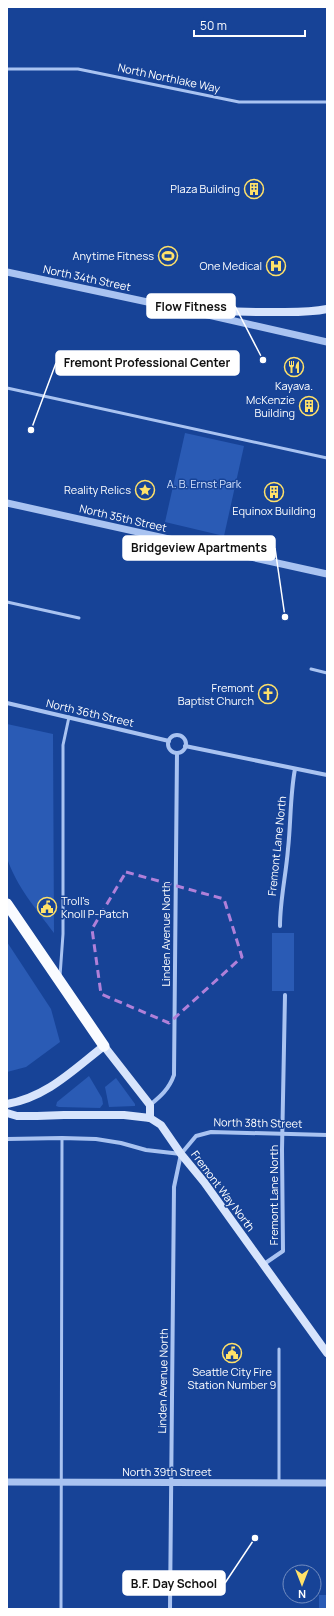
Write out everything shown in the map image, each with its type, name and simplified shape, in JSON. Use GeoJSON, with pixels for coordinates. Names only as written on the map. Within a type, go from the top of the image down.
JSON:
{"type":"FeatureCollection","features":[{"type":"Feature","properties":{"kind":"highway"},"geometry":{"type":"LineString","coordinates":[[7,904],[104,1046]]}},
{"type":"Feature","properties":{"kind":"main road"},"geometry":{"type":"LineString","coordinates":[[180,309],[232,312],[314,312],[327,309]]}},
{"type":"Feature","properties":{"kind":"main road"},"geometry":{"type":"LineString","coordinates":[[7,1104],[21,1101],[54,1086],[104,1046],[150,1105],[150,1118],[124,1115],[64,1114],[17,1116],[7,1113]]}},
{"type":"Feature","properties":{"kind":"main road","name":"Fremont Way North"},"geometry":{"type":"LineString","coordinates":[[150,1118],[161,1125],[204,1182],[327,1353]]}},
{"type":"Feature","properties":{"kind":"street","name":"North 34th Street"},"geometry":{"type":"LineString","coordinates":[[7,272],[327,342]]}},
{"type":"Feature","properties":{"kind":"street","name":"North 35th Street"},"geometry":{"type":"LineString","coordinates":[[7,503],[327,574]]}},
{"type":"Feature","properties":{"kind":"street","name":"North 36th Street"},"geometry":{"type":"LineString","coordinates":[[7,703],[169,741]]}},
{"type":"Feature","properties":{"kind":"street"},"geometry":{"type":"LineString","coordinates":[[174,736],[179,736],[184,739],[185,746],[181,752],[173,752],[169,748],[169,741],[174,736]]}},
{"type":"Feature","properties":{"kind":"street"},"geometry":{"type":"LineString","coordinates":[[185,746],[327,775]]}},
{"type":"Feature","properties":{"kind":"street","name":"Linden Avenue North"},"geometry":{"type":"LineString","coordinates":[[150,1105],[165,1092],[174,1076],[177,753]]}},
{"type":"Feature","properties":{"kind":"street","name":"Fremont Lane North"},"geometry":{"type":"LineString","coordinates":[[280,926],[280,906],[288,850],[292,784],[295,769]]}},
{"type":"Feature","properties":{"kind":"street","name":"Fremont Lane North"},"geometry":{"type":"LineString","coordinates":[[264,1264],[283,1251],[285,995]]}},
{"type":"Feature","properties":{"kind":"street","name":"North 38th Street"},"geometry":{"type":"LineString","coordinates":[[182,1154],[196,1136],[211,1132],[327,1135]]}},
{"type":"Feature","properties":{"kind":"street"},"geometry":{"type":"LineString","coordinates":[[7,1139],[96,1139],[121,1143],[146,1150],[182,1154]]}},
{"type":"Feature","properties":{"kind":"street","name":"Linden Avenue North"},"geometry":{"type":"LineString","coordinates":[[170,1609],[174,1186],[182,1154]]}},
{"type":"Feature","properties":{"kind":"street","name":"North 39th Street"},"geometry":{"type":"LineString","coordinates":[[7,1482],[327,1483]]}},
{"type":"Feature","properties":{"kind":"lane","name":"North Northlake Way"},"geometry":{"type":"LineString","coordinates":[[7,69],[78,69],[239,102],[327,102]]}},
{"type":"Feature","properties":{"kind":"lane"},"geometry":{"type":"LineString","coordinates":[[7,388],[327,458]]}},
{"type":"Feature","properties":{"kind":"lane"},"geometry":{"type":"LineString","coordinates":[[7,602],[79,618]]}},
{"type":"Feature","properties":{"kind":"lane"},"geometry":{"type":"LineString","coordinates":[[311,669],[327,673]]}},
{"type":"Feature","properties":{"kind":"lane"},"geometry":{"type":"LineString","coordinates":[[60,980],[63,934],[63,744],[69,717]]}},
{"type":"Feature","properties":{"kind":"lane"},"geometry":{"type":"LineString","coordinates":[[61,1609],[62,1138]]}},
{"type":"Feature","properties":{"kind":"lane"},"geometry":{"type":"LineString","coordinates":[[279,1349],[279,1483]]}},
{"type":"Feature","properties":{"kind":"highlighted area"},"geometry":{"type":"Polygon","coordinates":[[[126,872],[224,899],[242,957],[169,1023],[101,994],[92,929],[126,872]]]}},
{"type":"Feature","properties":{"kind":"green space","name":"A. B. Ernst Park"},"geometry":{"type":"Polygon","coordinates":[[[185,433],[244,446],[224,536],[165,522],[185,433]]]}},
{"type":"Feature","properties":{"kind":"green space"},"geometry":{"type":"Polygon","coordinates":[[[7,724],[53,734],[54,933],[21,888],[7,858],[7,724]]]}},
{"type":"Feature","properties":{"kind":"green space"},"geometry":{"type":"Polygon","coordinates":[[[272,933],[294,933],[294,991],[272,991],[272,933]]]}},
{"type":"Feature","properties":{"kind":"green space"},"geometry":{"type":"Polygon","coordinates":[[[7,942],[51,1009],[60,1042],[26,1067],[7,1072],[7,942]]]}},
{"type":"Feature","properties":{"kind":"green space"},"geometry":{"type":"Polygon","coordinates":[[[89,1076],[102,1098],[103,1104],[100,1108],[56,1106],[57,1102],[89,1076]]]}},
{"type":"Feature","properties":{"kind":"green space"},"geometry":{"type":"Polygon","coordinates":[[[116,1078],[135,1106],[109,1107],[105,1087],[116,1078]]]}},
{"type":"Feature","properties":{"kind":"green space"},"geometry":{"type":"Polygon","coordinates":[[[322,1595],[327,1595],[327,1609],[319,1609],[319,1604],[322,1604],[322,1595]]]}},
{"type":"Feature","properties":{"kind":"place","name":"Plaza Building"},"geometry":{"type":"Point","coordinates":[254,189]}},
{"type":"Feature","properties":{"kind":"place","name":"Anytime Fitness"},"geometry":{"type":"Point","coordinates":[168,256]}},
{"type":"Feature","properties":{"kind":"place","name":"One Medical"},"geometry":{"type":"Point","coordinates":[276,266]}},
{"type":"Feature","properties":{"kind":"place","name":"Flow Fitness"},"geometry":{"type":"Point","coordinates":[263,360]}},
{"type":"Feature","properties":{"kind":"place","name":"Kayava."},"geometry":{"type":"Point","coordinates":[294,367]}},
{"type":"Feature","properties":{"kind":"place","name":"McKenzie Building"},"geometry":{"type":"Point","coordinates":[309,406]}},
{"type":"Feature","properties":{"kind":"place","name":"Fremont Professional Center"},"geometry":{"type":"Point","coordinates":[31,430]}},
{"type":"Feature","properties":{"kind":"place","name":"Reality Relics"},"geometry":{"type":"Point","coordinates":[145,490]}},
{"type":"Feature","properties":{"kind":"place","name":"Equinox Building"},"geometry":{"type":"Point","coordinates":[274,492]}},
{"type":"Feature","properties":{"kind":"place","name":"Bridgeview Apartments"},"geometry":{"type":"Point","coordinates":[285,617]}},
{"type":"Feature","properties":{"kind":"place","name":"Fremont Baptist Church"},"geometry":{"type":"Point","coordinates":[268,694]}},
{"type":"Feature","properties":{"kind":"place","name":"Troll's Knoll P-Patch"},"geometry":{"type":"Point","coordinates":[47,907]}},
{"type":"Feature","properties":{"kind":"place","name":"Seattle City Fire Station Number 9"},"geometry":{"type":"Point","coordinates":[232,1353]}},
{"type":"Feature","properties":{"kind":"place","name":"B.F. Day School"},"geometry":{"type":"Point","coordinates":[255,1538]}}]}
